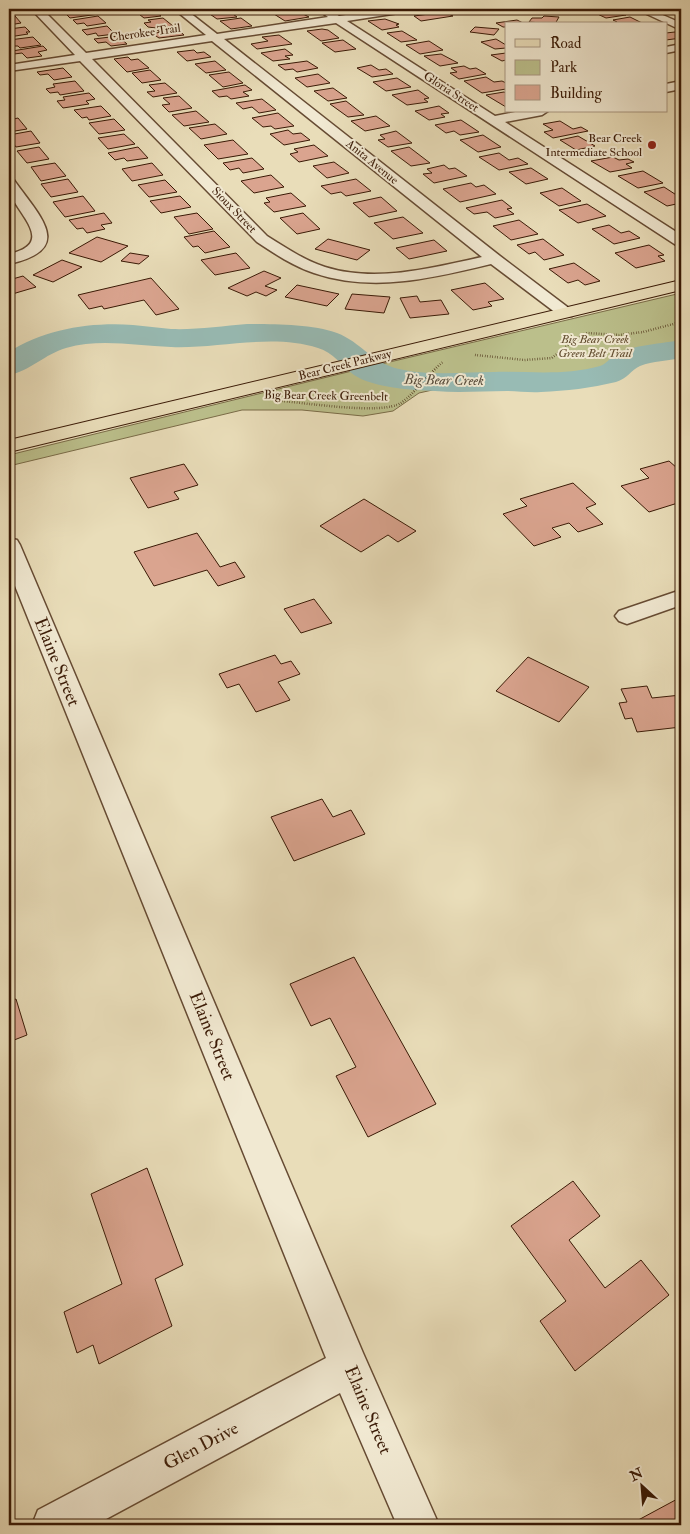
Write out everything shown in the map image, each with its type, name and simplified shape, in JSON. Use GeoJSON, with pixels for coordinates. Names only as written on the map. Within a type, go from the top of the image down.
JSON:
{"type":"FeatureCollection","features":[{"type":"Feature","properties":{"kind":"main road","name":"Bear Creek Parkway"},"geometry":{"type":"LineString","coordinates":[[9,446],[681,285]]}},
{"type":"Feature","properties":{"kind":"street","name":"Sioux Street"},"geometry":{"type":"LineString","coordinates":[[36,9],[262,239],[286,255],[340,276],[375,280],[426,274],[494,259]]}},
{"type":"Feature","properties":{"kind":"street","name":"Anita Avenue"},"geometry":{"type":"LineString","coordinates":[[179,9],[494,259],[566,312]]}},
{"type":"Feature","properties":{"kind":"street","name":"Gloria Street"},"geometry":{"type":"LineString","coordinates":[[322,9],[681,242]]}},
{"type":"Feature","properties":{"kind":"street","name":"Cherokee Trail"},"geometry":{"type":"LineString","coordinates":[[9,68],[405,9]]}},
{"type":"Feature","properties":{"kind":"street"},"geometry":{"type":"LineString","coordinates":[[641,9],[681,27]]}},
{"type":"Feature","properties":{"kind":"street"},"geometry":{"type":"LineString","coordinates":[[668,50],[681,47]]}},
{"type":"Feature","properties":{"kind":"street"},"geometry":{"type":"LineString","coordinates":[[668,88],[681,85]]}},
{"type":"Feature","properties":{"kind":"street"},"geometry":{"type":"LineString","coordinates":[[494,120],[537,112]]}},
{"type":"Feature","properties":{"kind":"street"},"geometry":{"type":"LineString","coordinates":[[9,184],[37,224],[40,240],[32,251],[9,259]]}},
{"type":"Feature","properties":{"kind":"street","name":"Elaine Street"},"geometry":{"type":"LineString","coordinates":[[9,546],[349,1367],[418,1525]]}},
{"type":"Feature","properties":{"kind":"street"},"geometry":{"type":"LineString","coordinates":[[627,616],[681,598]]}},
{"type":"Feature","properties":{"kind":"street","name":"Glen Drive"},"geometry":{"type":"LineString","coordinates":[[53,1525],[349,1367]]}},
{"type":"Feature","properties":{"kind":"path"},"geometry":{"type":"LineString","coordinates":[[475,355],[524,360],[552,358],[579,336],[587,333],[619,335],[643,332],[681,322]]}},
{"type":"Feature","properties":{"kind":"path","name":"Big Bear Creek Greenbelt"},"geometry":{"type":"LineString","coordinates":[[280,401],[386,408],[401,403],[433,370],[450,358]]}},
{"type":"Feature","properties":{"kind":"green space","name":"Big Bear Creek Green Belt Trail"},"geometry":{"type":"Polygon","coordinates":[[[681,293],[681,349],[629,359],[613,373],[585,379],[459,384],[419,393],[393,411],[363,416],[302,410],[242,410],[9,466],[9,455],[681,293]]]}},
{"type":"Feature","properties":{"kind":"building"},"geometry":{"type":"Polygon","coordinates":[[[102,9],[104,11],[97,12],[99,14],[70,18],[64,12],[102,9]]]}},
{"type":"Feature","properties":{"kind":"building"},"geometry":{"type":"Polygon","coordinates":[[[152,9],[161,16],[144,18],[135,11],[152,9]]]}},
{"type":"Feature","properties":{"kind":"building"},"geometry":{"type":"Polygon","coordinates":[[[226,9],[237,17],[217,19],[207,12],[226,9]]]}},
{"type":"Feature","properties":{"kind":"building"},"geometry":{"type":"Polygon","coordinates":[[[612,9],[626,15],[606,18],[591,11],[612,9]]]}},
{"type":"Feature","properties":{"kind":"building"},"geometry":{"type":"Polygon","coordinates":[[[291,11],[294,14],[301,13],[309,17],[285,21],[274,14],[291,11]]]}},
{"type":"Feature","properties":{"kind":"building"},"geometry":{"type":"Polygon","coordinates":[[[444,12],[453,16],[421,21],[414,16],[444,12]]]}},
{"type":"Feature","properties":{"kind":"building"},"geometry":{"type":"Polygon","coordinates":[[[15,16],[21,23],[9,25],[9,17],[15,16]]]}},
{"type":"Feature","properties":{"kind":"building"},"geometry":{"type":"Polygon","coordinates":[[[98,16],[106,23],[87,26],[84,23],[77,24],[73,20],[98,16]]]}},
{"type":"Feature","properties":{"kind":"building"},"geometry":{"type":"Polygon","coordinates":[[[544,16],[559,17],[556,22],[529,22],[532,18],[542,18],[544,16]]]}},
{"type":"Feature","properties":{"kind":"building"},"geometry":{"type":"Polygon","coordinates":[[[630,17],[640,22],[617,22],[613,20],[630,17]]]}},
{"type":"Feature","properties":{"kind":"building"},"geometry":{"type":"Polygon","coordinates":[[[163,18],[173,26],[156,28],[148,27],[144,23],[151,22],[148,20],[163,18]]]}},
{"type":"Feature","properties":{"kind":"building"},"geometry":{"type":"Polygon","coordinates":[[[241,18],[252,26],[231,29],[220,21],[241,18]]]}},
{"type":"Feature","properties":{"kind":"building"},"geometry":{"type":"Polygon","coordinates":[[[385,19],[399,24],[396,25],[399,27],[382,30],[368,21],[385,19]]]}},
{"type":"Feature","properties":{"kind":"building"},"geometry":{"type":"Polygon","coordinates":[[[517,20],[521,22],[505,22],[505,27],[496,23],[517,20]]]}},
{"type":"Feature","properties":{"kind":"building"},"geometry":{"type":"Polygon","coordinates":[[[107,26],[115,34],[98,36],[96,33],[87,35],[82,30],[107,26]]]}},
{"type":"Feature","properties":{"kind":"building"},"geometry":{"type":"Polygon","coordinates":[[[25,27],[30,32],[26,32],[28,34],[9,37],[9,29],[25,27]]]}},
{"type":"Feature","properties":{"kind":"building"},"geometry":{"type":"Polygon","coordinates":[[[175,27],[184,35],[159,38],[153,34],[160,32],[157,30],[175,27]]]}},
{"type":"Feature","properties":{"kind":"building"},"geometry":{"type":"Polygon","coordinates":[[[475,27],[499,29],[494,35],[470,32],[475,27]]]}},
{"type":"Feature","properties":{"kind":"building"},"geometry":{"type":"Polygon","coordinates":[[[328,30],[339,38],[321,41],[307,31],[328,30]]]}},
{"type":"Feature","properties":{"kind":"building"},"geometry":{"type":"Polygon","coordinates":[[[402,31],[417,40],[401,42],[387,33],[402,31]]]}},
{"type":"Feature","properties":{"kind":"building"},"geometry":{"type":"Polygon","coordinates":[[[675,32],[681,35],[681,38],[668,40],[668,33],[675,32]]]}},
{"type":"Feature","properties":{"kind":"building"},"geometry":{"type":"Polygon","coordinates":[[[279,35],[292,44],[257,49],[251,44],[268,41],[262,37],[279,35]]]}},
{"type":"Feature","properties":{"kind":"building"},"geometry":{"type":"Polygon","coordinates":[[[118,36],[127,44],[111,46],[106,42],[98,43],[94,39],[118,36]]]}},
{"type":"Feature","properties":{"kind":"building"},"geometry":{"type":"Polygon","coordinates":[[[33,37],[41,45],[20,48],[9,43],[9,40],[33,37]]]}},
{"type":"Feature","properties":{"kind":"building"},"geometry":{"type":"Polygon","coordinates":[[[496,39],[505,44],[505,48],[495,49],[481,42],[496,39]]]}},
{"type":"Feature","properties":{"kind":"building"},"geometry":{"type":"Polygon","coordinates":[[[343,40],[356,49],[335,52],[322,43],[343,40]]]}},
{"type":"Feature","properties":{"kind":"building"},"geometry":{"type":"Polygon","coordinates":[[[429,41],[443,50],[420,54],[406,45],[429,41]]]}},
{"type":"Feature","properties":{"kind":"building"},"geometry":{"type":"Polygon","coordinates":[[[43,46],[47,50],[38,52],[42,56],[27,58],[22,53],[14,54],[12,51],[43,46]]]}},
{"type":"Feature","properties":{"kind":"building"},"geometry":{"type":"Polygon","coordinates":[[[285,49],[293,55],[285,56],[290,59],[273,61],[261,53],[285,49]]]}},
{"type":"Feature","properties":{"kind":"building"},"geometry":{"type":"Polygon","coordinates":[[[194,50],[197,53],[204,52],[211,57],[187,61],[177,52],[194,50]]]}},
{"type":"Feature","properties":{"kind":"building"},"geometry":{"type":"Polygon","coordinates":[[[505,53],[505,60],[502,61],[491,55],[505,53]]]}},
{"type":"Feature","properties":{"kind":"building"},"geometry":{"type":"Polygon","coordinates":[[[441,54],[458,63],[440,66],[424,56],[441,54]]]}},
{"type":"Feature","properties":{"kind":"building"},"geometry":{"type":"Polygon","coordinates":[[[128,57],[131,60],[138,59],[149,68],[127,72],[114,59],[128,57]]]}},
{"type":"Feature","properties":{"kind":"building"},"geometry":{"type":"Polygon","coordinates":[[[215,61],[226,70],[206,73],[195,64],[215,61]]]}},
{"type":"Feature","properties":{"kind":"building"},"geometry":{"type":"Polygon","coordinates":[[[307,61],[318,68],[297,72],[293,69],[285,70],[278,65],[307,61]]]}},
{"type":"Feature","properties":{"kind":"building"},"geometry":{"type":"Polygon","coordinates":[[[371,65],[379,70],[386,69],[393,74],[372,77],[357,68],[371,65]]]}},
{"type":"Feature","properties":{"kind":"building"},"geometry":{"type":"Polygon","coordinates":[[[464,66],[470,69],[476,68],[486,74],[459,79],[450,73],[457,72],[451,68],[464,66]]]}},
{"type":"Feature","properties":{"kind":"building"},"geometry":{"type":"Polygon","coordinates":[[[63,68],[72,77],[54,80],[48,74],[40,75],[37,72],[63,68]]]}},
{"type":"Feature","properties":{"kind":"building"},"geometry":{"type":"Polygon","coordinates":[[[150,70],[161,80],[142,83],[132,73],[150,70]]]}},
{"type":"Feature","properties":{"kind":"building"},"geometry":{"type":"Polygon","coordinates":[[[229,72],[243,83],[223,87],[209,75],[229,72]]]}},
{"type":"Feature","properties":{"kind":"building"},"geometry":{"type":"Polygon","coordinates":[[[318,74],[330,83],[307,87],[295,78],[318,74]]]}},
{"type":"Feature","properties":{"kind":"building"},"geometry":{"type":"Polygon","coordinates":[[[486,77],[494,82],[505,82],[505,89],[482,93],[464,81],[486,77]]]}},
{"type":"Feature","properties":{"kind":"building"},"geometry":{"type":"Polygon","coordinates":[[[397,78],[411,87],[386,91],[373,82],[397,78]]]}},
{"type":"Feature","properties":{"kind":"building"},"geometry":{"type":"Polygon","coordinates":[[[75,81],[84,91],[60,95],[58,92],[50,93],[46,89],[55,87],[53,84],[75,81]]]}},
{"type":"Feature","properties":{"kind":"building"},"geometry":{"type":"Polygon","coordinates":[[[165,83],[177,93],[153,97],[147,92],[155,91],[149,85],[165,83]]]}},
{"type":"Feature","properties":{"kind":"building"},"geometry":{"type":"Polygon","coordinates":[[[245,85],[252,90],[243,92],[249,96],[231,99],[227,96],[219,97],[212,91],[245,85]]]}},
{"type":"Feature","properties":{"kind":"building"},"geometry":{"type":"Polygon","coordinates":[[[333,88],[347,98],[328,101],[314,91],[333,88]]]}},
{"type":"Feature","properties":{"kind":"building"},"geometry":{"type":"Polygon","coordinates":[[[418,90],[429,98],[424,99],[428,102],[407,105],[392,95],[418,90]]]}},
{"type":"Feature","properties":{"kind":"building"},"geometry":{"type":"Polygon","coordinates":[[[505,92],[505,106],[486,95],[505,92]]]}},
{"type":"Feature","properties":{"kind":"building"},"geometry":{"type":"Polygon","coordinates":[[[89,93],[95,99],[86,101],[89,104],[63,108],[57,101],[65,100],[63,97],[89,93]]]}},
{"type":"Feature","properties":{"kind":"building"},"geometry":{"type":"Polygon","coordinates":[[[179,96],[192,108],[169,112],[162,105],[170,104],[163,98],[179,96]]]}},
{"type":"Feature","properties":{"kind":"building"},"geometry":{"type":"Polygon","coordinates":[[[262,99],[276,110],[259,113],[252,107],[243,109],[236,103],[262,99]]]}},
{"type":"Feature","properties":{"kind":"building"},"geometry":{"type":"Polygon","coordinates":[[[346,101],[364,115],[348,117],[330,104],[346,101]]]}},
{"type":"Feature","properties":{"kind":"building"},"geometry":{"type":"Polygon","coordinates":[[[101,106],[111,116],[89,120],[87,117],[82,118],[74,110],[101,106]]]}},
{"type":"Feature","properties":{"kind":"building"},"geometry":{"type":"Polygon","coordinates":[[[439,106],[449,113],[441,114],[445,117],[429,120],[415,111],[439,106]]]}},
{"type":"Feature","properties":{"kind":"building"},"geometry":{"type":"Polygon","coordinates":[[[196,111],[209,122],[184,126],[172,115],[196,111]]]}},
{"type":"Feature","properties":{"kind":"building"},"geometry":{"type":"Polygon","coordinates":[[[278,113],[294,126],[275,129],[271,126],[263,127],[252,118],[278,113]]]}},
{"type":"Feature","properties":{"kind":"building"},"geometry":{"type":"Polygon","coordinates":[[[376,116],[390,126],[365,131],[351,121],[376,116]]]}},
{"type":"Feature","properties":{"kind":"building"},"geometry":{"type":"Polygon","coordinates":[[[18,118],[27,129],[9,132],[9,120],[18,118]]]}},
{"type":"Feature","properties":{"kind":"building"},"geometry":{"type":"Polygon","coordinates":[[[114,119],[125,130],[99,134],[89,123],[114,119]]]}},
{"type":"Feature","properties":{"kind":"building"},"geometry":{"type":"Polygon","coordinates":[[[461,120],[479,132],[460,135],[454,131],[446,133],[435,125],[461,120]]]}},
{"type":"Feature","properties":{"kind":"building"},"geometry":{"type":"Polygon","coordinates":[[[560,121],[573,129],[581,127],[588,131],[553,138],[544,132],[553,130],[543,124],[560,121]]]}},
{"type":"Feature","properties":{"kind":"building"},"geometry":{"type":"Polygon","coordinates":[[[215,124],[227,134],[201,139],[189,128],[215,124]]]}},
{"type":"Feature","properties":{"kind":"building"},"geometry":{"type":"Polygon","coordinates":[[[288,130],[293,134],[301,133],[310,140],[284,145],[270,134],[288,130]]]}},
{"type":"Feature","properties":{"kind":"building"},"geometry":{"type":"Polygon","coordinates":[[[31,131],[40,143],[16,147],[9,138],[9,135],[31,131]]]}},
{"type":"Feature","properties":{"kind":"building"},"geometry":{"type":"Polygon","coordinates":[[[396,131],[412,143],[388,147],[378,140],[385,139],[380,135],[396,131]]]}},
{"type":"Feature","properties":{"kind":"building"},"geometry":{"type":"Polygon","coordinates":[[[124,134],[135,144],[108,149],[98,138],[124,134]]]}},
{"type":"Feature","properties":{"kind":"building"},"geometry":{"type":"Polygon","coordinates":[[[483,135],[501,147],[478,152],[460,140],[483,135]]]}},
{"type":"Feature","properties":{"kind":"building"},"geometry":{"type":"Polygon","coordinates":[[[578,136],[595,146],[576,150],[560,140],[578,136]]]}},
{"type":"Feature","properties":{"kind":"building"},"geometry":{"type":"Polygon","coordinates":[[[233,140],[248,154],[218,159],[204,145],[233,140]]]}},
{"type":"Feature","properties":{"kind":"building"},"geometry":{"type":"Polygon","coordinates":[[[314,145],[328,156],[299,162],[290,154],[298,152],[294,149],[314,145]]]}},
{"type":"Feature","properties":{"kind":"building"},"geometry":{"type":"Polygon","coordinates":[[[39,147],[49,159],[27,163],[17,151],[39,147]]]}},
{"type":"Feature","properties":{"kind":"building"},"geometry":{"type":"Polygon","coordinates":[[[138,147],[148,158],[127,161],[124,158],[115,160],[108,153],[138,147]]]}},
{"type":"Feature","properties":{"kind":"building"},"geometry":{"type":"Polygon","coordinates":[[[409,147],[430,163],[411,166],[391,151],[409,147]]]}},
{"type":"Feature","properties":{"kind":"building"},"geometry":{"type":"Polygon","coordinates":[[[499,153],[509,160],[518,158],[528,164],[499,170],[479,157],[499,153]]]}},
{"type":"Feature","properties":{"kind":"building"},"geometry":{"type":"Polygon","coordinates":[[[613,157],[619,160],[628,159],[634,162],[626,164],[632,168],[610,172],[591,161],[613,157]]]}},
{"type":"Feature","properties":{"kind":"building"},"geometry":{"type":"Polygon","coordinates":[[[252,158],[264,169],[243,173],[239,168],[230,170],[223,163],[252,158]]]}},
{"type":"Feature","properties":{"kind":"building"},"geometry":{"type":"Polygon","coordinates":[[[334,162],[349,173],[327,178],[313,166],[334,162]]]}},
{"type":"Feature","properties":{"kind":"building"},"geometry":{"type":"Polygon","coordinates":[[[55,163],[66,176],[41,181],[31,167],[55,163]]]}},
{"type":"Feature","properties":{"kind":"building"},"geometry":{"type":"Polygon","coordinates":[[[152,163],[163,175],[132,181],[122,169],[152,163]]]}},
{"type":"Feature","properties":{"kind":"building"},"geometry":{"type":"Polygon","coordinates":[[[444,165],[449,169],[455,168],[467,176],[434,183],[423,174],[432,173],[427,169],[444,165]]]}},
{"type":"Feature","properties":{"kind":"building"},"geometry":{"type":"Polygon","coordinates":[[[531,168],[548,179],[526,184],[509,172],[531,168]]]}},
{"type":"Feature","properties":{"kind":"building"},"geometry":{"type":"Polygon","coordinates":[[[643,171],[663,183],[638,188],[618,176],[643,171]]]}},
{"type":"Feature","properties":{"kind":"building"},"geometry":{"type":"Polygon","coordinates":[[[271,175],[284,187],[254,193],[241,181],[271,175]]]}},
{"type":"Feature","properties":{"kind":"building"},"geometry":{"type":"Polygon","coordinates":[[[68,179],[78,192],[51,197],[41,184],[68,179]]]}},
{"type":"Feature","properties":{"kind":"building"},"geometry":{"type":"Polygon","coordinates":[[[356,179],[371,191],[346,196],[341,192],[331,194],[321,186],[356,179]]]}},
{"type":"Feature","properties":{"kind":"building"},"geometry":{"type":"Polygon","coordinates":[[[165,180],[177,192],[149,197],[138,185],[165,180]]]}},
{"type":"Feature","properties":{"kind":"building"},"geometry":{"type":"Polygon","coordinates":[[[471,183],[476,187],[484,185],[496,194],[460,202],[443,189],[471,183]]]}},
{"type":"Feature","properties":{"kind":"building"},"geometry":{"type":"Polygon","coordinates":[[[664,187],[681,198],[681,203],[667,206],[644,192],[664,187]]]}},
{"type":"Feature","properties":{"kind":"building"},"geometry":{"type":"Polygon","coordinates":[[[562,188],[581,201],[559,206],[540,193],[562,188]]]}},
{"type":"Feature","properties":{"kind":"building"},"geometry":{"type":"Polygon","coordinates":[[[291,193],[306,206],[274,212],[264,203],[270,202],[266,198],[291,193]]]}},
{"type":"Feature","properties":{"kind":"building"},"geometry":{"type":"Polygon","coordinates":[[[83,196],[95,211],[65,217],[53,202],[83,196]]]}},
{"type":"Feature","properties":{"kind":"building"},"geometry":{"type":"Polygon","coordinates":[[[180,196],[191,207],[161,213],[150,201],[180,196]]]}},
{"type":"Feature","properties":{"kind":"building"},"geometry":{"type":"Polygon","coordinates":[[[381,197],[397,211],[369,217],[353,203],[381,197]]]}},
{"type":"Feature","properties":{"kind":"building"},"geometry":{"type":"Polygon","coordinates":[[[502,200],[512,208],[507,209],[514,214],[495,218],[487,212],[474,214],[466,208],[502,200]]]}},
{"type":"Feature","properties":{"kind":"building"},"geometry":{"type":"Polygon","coordinates":[[[587,204],[606,216],[578,223],[559,210],[587,204]]]}},
{"type":"Feature","properties":{"kind":"building"},"geometry":{"type":"Polygon","coordinates":[[[104,213],[112,223],[101,225],[105,229],[87,233],[83,228],[77,229],[69,220],[104,213]]]}},
{"type":"Feature","properties":{"kind":"building"},"geometry":{"type":"Polygon","coordinates":[[[197,213],[213,229],[189,234],[174,217],[197,213]]]}},
{"type":"Feature","properties":{"kind":"building"},"geometry":{"type":"Polygon","coordinates":[[[303,213],[320,229],[297,234],[280,218],[303,213]]]}},
{"type":"Feature","properties":{"kind":"building"},"geometry":{"type":"Polygon","coordinates":[[[403,217],[423,233],[393,239],[374,223],[403,217]]]}},
{"type":"Feature","properties":{"kind":"building"},"geometry":{"type":"Polygon","coordinates":[[[519,220],[538,234],[511,240],[493,226],[519,220]]]}},
{"type":"Feature","properties":{"kind":"building"},"geometry":{"type":"Polygon","coordinates":[[[609,225],[621,233],[629,231],[640,238],[614,244],[592,229],[609,225]]]}},
{"type":"Feature","properties":{"kind":"building"},"geometry":{"type":"Polygon","coordinates":[[[214,231],[230,247],[205,253],[198,246],[193,247],[184,237],[214,231]]]}},
{"type":"Feature","properties":{"kind":"building"},"geometry":{"type":"Polygon","coordinates":[[[97,237],[128,246],[101,262],[69,253],[97,237]]]}},
{"type":"Feature","properties":{"kind":"building"},"geometry":{"type":"Polygon","coordinates":[[[328,239],[370,250],[357,260],[315,249],[328,239]]]}},
{"type":"Feature","properties":{"kind":"building"},"geometry":{"type":"Polygon","coordinates":[[[543,239],[564,255],[544,260],[535,252],[529,254],[517,245],[543,239]]]}},
{"type":"Feature","properties":{"kind":"building"},"geometry":{"type":"Polygon","coordinates":[[[434,240],[447,251],[409,259],[396,248],[434,240]]]}},
{"type":"Feature","properties":{"kind":"building"},"geometry":{"type":"Polygon","coordinates":[[[649,245],[664,255],[658,256],[665,261],[636,268],[615,253],[649,245]]]}},
{"type":"Feature","properties":{"kind":"building"},"geometry":{"type":"Polygon","coordinates":[[[130,253],[149,256],[139,264],[121,261],[130,253]]]}},
{"type":"Feature","properties":{"kind":"building"},"geometry":{"type":"Polygon","coordinates":[[[236,253],[250,268],[215,275],[201,260],[236,253]]]}},
{"type":"Feature","properties":{"kind":"building"},"geometry":{"type":"Polygon","coordinates":[[[62,260],[82,267],[53,282],[33,275],[62,260]]]}},
{"type":"Feature","properties":{"kind":"building"},"geometry":{"type":"Polygon","coordinates":[[[574,263],[600,281],[585,285],[578,280],[568,283],[549,269],[574,263]]]}},
{"type":"Feature","properties":{"kind":"building"},"geometry":{"type":"Polygon","coordinates":[[[264,271],[281,278],[265,286],[277,290],[266,296],[256,292],[247,296],[228,288],[264,271]]]}},
{"type":"Feature","properties":{"kind":"building"},"geometry":{"type":"Polygon","coordinates":[[[23,276],[36,287],[9,295],[9,280],[23,276]]]}},
{"type":"Feature","properties":{"kind":"building"},"geometry":{"type":"Polygon","coordinates":[[[151,278],[179,309],[156,315],[144,300],[104,309],[102,306],[89,309],[78,295],[151,278]]]}},
{"type":"Feature","properties":{"kind":"building"},"geometry":{"type":"Polygon","coordinates":[[[485,283],[504,299],[488,302],[492,306],[473,310],[451,290],[485,283]]]}},
{"type":"Feature","properties":{"kind":"building"},"geometry":{"type":"Polygon","coordinates":[[[297,285],[339,294],[327,306],[285,297],[297,285]]]}},
{"type":"Feature","properties":{"kind":"building"},"geometry":{"type":"Polygon","coordinates":[[[352,294],[390,297],[384,313],[345,309],[352,294]]]}},
{"type":"Feature","properties":{"kind":"building"},"geometry":{"type":"Polygon","coordinates":[[[417,296],[420,302],[441,300],[449,314],[410,318],[400,298],[417,296]]]}},
{"type":"Feature","properties":{"kind":"building"},"geometry":{"type":"Polygon","coordinates":[[[669,461],[677,468],[681,467],[681,502],[649,512],[621,486],[649,478],[640,469],[669,461]]]}},
{"type":"Feature","properties":{"kind":"building"},"geometry":{"type":"Polygon","coordinates":[[[184,464],[198,485],[174,492],[179,499],[148,508],[130,478],[184,464]]]}},
{"type":"Feature","properties":{"kind":"building"},"geometry":{"type":"Polygon","coordinates":[[[573,483],[596,504],[586,508],[603,524],[578,532],[569,523],[552,528],[561,537],[534,546],[503,514],[527,506],[520,499],[573,483]]]}},
{"type":"Feature","properties":{"kind":"building"},"geometry":{"type":"Polygon","coordinates":[[[364,499],[416,531],[398,542],[388,535],[361,552],[320,526],[364,499]]]}},
{"type":"Feature","properties":{"kind":"building"},"geometry":{"type":"Polygon","coordinates":[[[197,533],[220,567],[235,562],[245,577],[218,586],[207,570],[154,586],[134,552],[197,533]]]}},
{"type":"Feature","properties":{"kind":"building"},"geometry":{"type":"Polygon","coordinates":[[[314,599],[332,623],[301,633],[284,609],[314,599]]]}},
{"type":"Feature","properties":{"kind":"building"},"geometry":{"type":"Polygon","coordinates":[[[275,655],[281,664],[291,661],[300,674],[278,682],[290,700],[256,712],[239,684],[227,688],[219,674],[275,655]]]}},
{"type":"Feature","properties":{"kind":"building"},"geometry":{"type":"Polygon","coordinates":[[[528,657],[589,687],[559,722],[496,691],[528,657]]]}},
{"type":"Feature","properties":{"kind":"building"},"geometry":{"type":"Polygon","coordinates":[[[647,686],[652,698],[681,695],[681,727],[637,732],[632,718],[625,719],[619,703],[627,702],[621,689],[647,686]]]}},
{"type":"Feature","properties":{"kind":"building"},"geometry":{"type":"Polygon","coordinates":[[[322,799],[333,817],[351,810],[365,834],[294,861],[271,817],[322,799]]]}},
{"type":"Feature","properties":{"kind":"building"},"geometry":{"type":"Polygon","coordinates":[[[354,957],[436,1104],[368,1137],[336,1076],[356,1067],[330,1018],[311,1026],[290,984],[354,957]]]}},
{"type":"Feature","properties":{"kind":"building"},"geometry":{"type":"Polygon","coordinates":[[[16,999],[27,1035],[9,1042],[9,1001],[16,999]]]}},
{"type":"Feature","properties":{"kind":"building"},"geometry":{"type":"Polygon","coordinates":[[[147,1168],[183,1265],[155,1279],[172,1326],[99,1364],[93,1345],[77,1353],[64,1312],[122,1284],[91,1194],[147,1168]]]}},
{"type":"Feature","properties":{"kind":"building"},"geometry":{"type":"Polygon","coordinates":[[[573,1181],[600,1216],[569,1240],[605,1288],[641,1260],[669,1295],[575,1371],[540,1321],[566,1301],[511,1226],[573,1181]]]}},
{"type":"Feature","properties":{"kind":"building"},"geometry":{"type":"Polygon","coordinates":[[[681,1497],[681,1525],[629,1525],[681,1497]]]}},
{"type":"Feature","properties":{"kind":"waterway","name":"Big Bear Creek"},"geometry":{"type":"LineString","coordinates":[[9,366],[38,347],[62,339],[95,334],[131,334],[172,338],[247,333],[281,333],[327,340],[343,349],[367,369],[396,379],[438,382],[516,381],[539,383],[584,379],[613,373],[629,359],[681,349]]}},
{"type":"Feature","properties":{"kind":"place","name":"Bear Creek Intermediate School"},"geometry":{"type":"Point","coordinates":[652,145]}}]}
